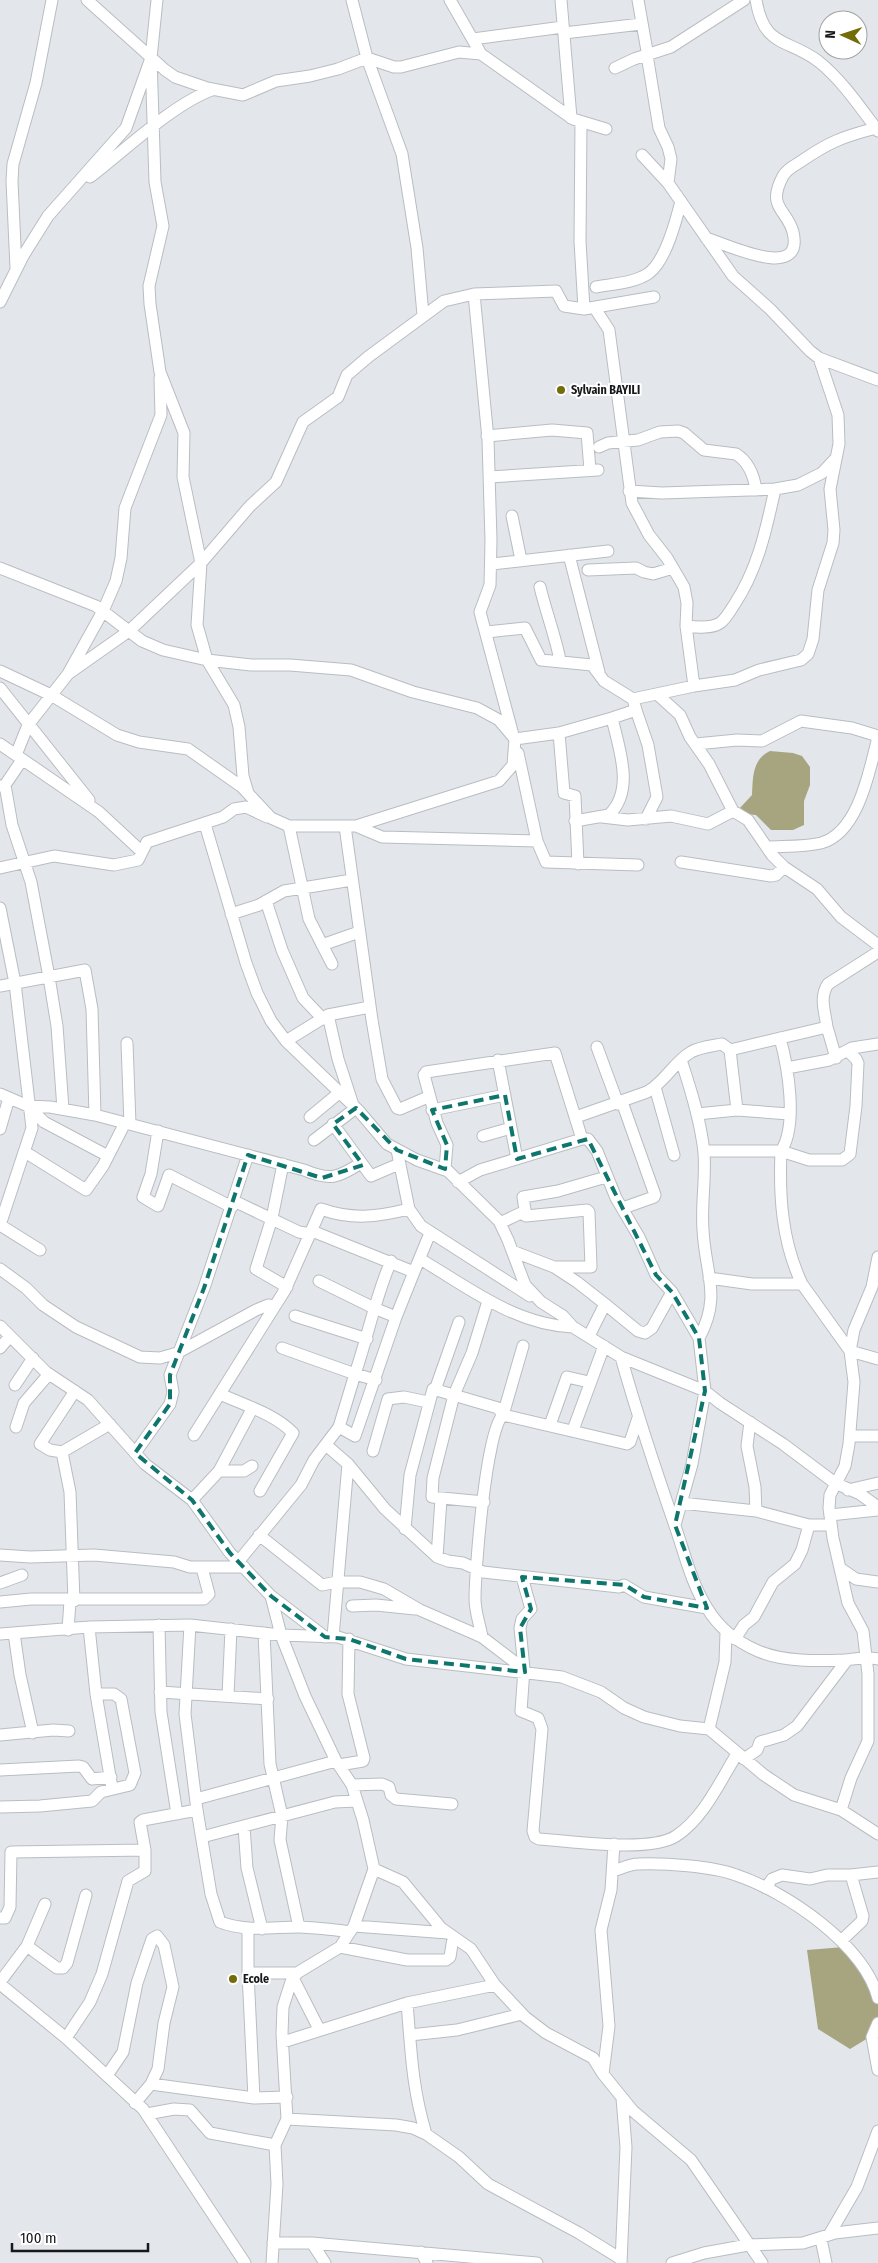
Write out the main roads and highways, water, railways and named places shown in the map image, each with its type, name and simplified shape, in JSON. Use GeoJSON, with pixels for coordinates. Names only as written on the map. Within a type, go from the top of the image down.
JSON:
{"type":"FeatureCollection","features":[{"type":"Feature","properties":{"kind":"place","name":"Sylvain BAYILI"},"geometry":{"type":"Point","coordinates":[561,390]}},
{"type":"Feature","properties":{"kind":"place","name":"Ecole"},"geometry":{"type":"Point","coordinates":[233,1979]}}]}
